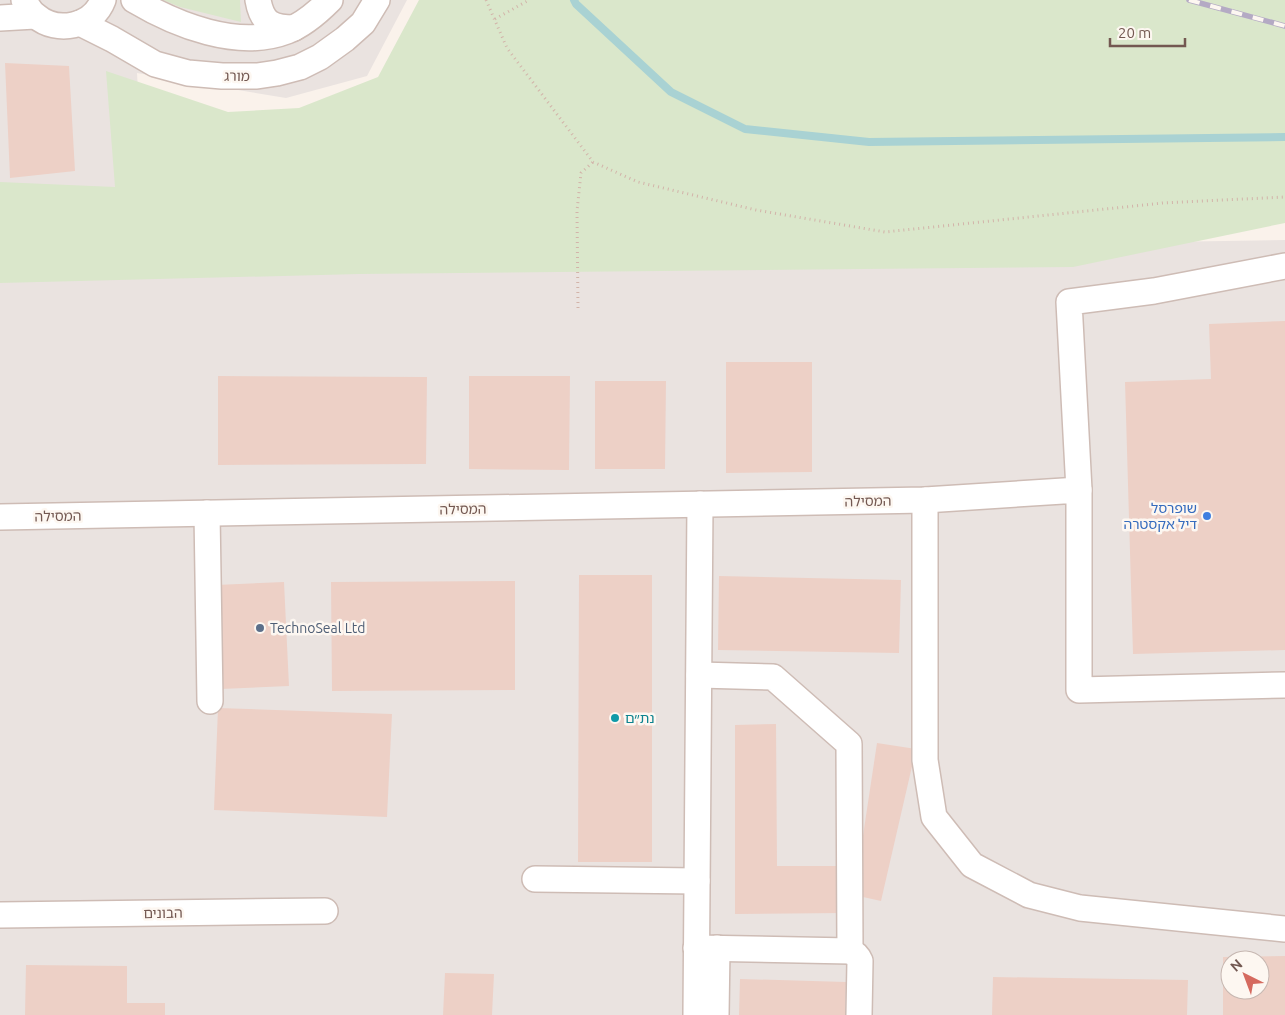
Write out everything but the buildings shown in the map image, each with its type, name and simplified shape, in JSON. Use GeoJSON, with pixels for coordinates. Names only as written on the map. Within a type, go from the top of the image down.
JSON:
{"type":"FeatureCollection","features":[{"type":"Feature","properties":{"kind":"street"},"geometry":{"type":"LineString","coordinates":[[0,18],[30,8],[46,23],[57,26],[69,26],[80,23],[92,16],[103,0]]}},
{"type":"Feature","properties":{"kind":"street"},"geometry":{"type":"LineString","coordinates":[[134,0],[156,13],[223,36],[266,37],[294,28],[307,20],[330,0]]}},
{"type":"Feature","properties":{"kind":"street"},"geometry":{"type":"LineString","coordinates":[[258,0],[260,10],[270,24],[281,28],[294,28]]}},
{"type":"Feature","properties":{"kind":"street","name":"מורג"},"geometry":{"type":"LineString","coordinates":[[80,23],[155,64],[188,74],[257,76],[277,74],[300,67],[320,57],[363,23],[377,0]]}},
{"type":"Feature","properties":{"kind":"street"},"geometry":{"type":"LineString","coordinates":[[1285,266],[1154,292],[1069,302],[1079,490],[1079,690],[1285,685]]}},
{"type":"Feature","properties":{"kind":"street","name":"המסילה"},"geometry":{"type":"LineString","coordinates":[[0,517],[925,500],[1079,490]]}},
{"type":"Feature","properties":{"kind":"street"},"geometry":{"type":"LineString","coordinates":[[925,500],[925,760],[934,817],[972,864],[1029,895],[1080,908],[1285,929]]}},
{"type":"Feature","properties":{"kind":"street"},"geometry":{"type":"LineString","coordinates":[[700,504],[697,881],[716,1015]]}},
{"type":"Feature","properties":{"kind":"street"},"geometry":{"type":"LineString","coordinates":[[207,513],[210,701]]}},
{"type":"Feature","properties":{"kind":"street"},"geometry":{"type":"LineString","coordinates":[[699,675],[773,677],[848,744],[850,951]]}},
{"type":"Feature","properties":{"kind":"street"},"geometry":{"type":"LineString","coordinates":[[535,879],[697,881]]}},
{"type":"Feature","properties":{"kind":"street","name":"הבונים"},"geometry":{"type":"LineString","coordinates":[[0,915],[325,911]]}},
{"type":"Feature","properties":{"kind":"street"},"geometry":{"type":"LineString","coordinates":[[706,948],[850,951],[856,954],[860,961],[859,1015]]}},
{"type":"Feature","properties":{"kind":"street"},"geometry":{"type":"LineString","coordinates":[[696,1015],[706,948]]}},
{"type":"Feature","properties":{"kind":"path"},"geometry":{"type":"LineString","coordinates":[[486,0],[507,48],[593,162],[638,182],[756,210],[885,232],[1163,203],[1285,197]]}},
{"type":"Feature","properties":{"kind":"path"},"geometry":{"type":"LineString","coordinates":[[495,20],[529,0]]}},
{"type":"Feature","properties":{"kind":"path"},"geometry":{"type":"LineString","coordinates":[[578,308],[577,211],[581,173],[593,162]]}},
{"type":"Feature","properties":{"kind":"shaded area"},"geometry":{"type":"Polygon","coordinates":[[[0,0],[407,0],[367,76],[286,98],[137,73],[145,216],[0,216],[0,0]]]}},
{"type":"Feature","properties":{"kind":"shaded area"},"geometry":{"type":"Polygon","coordinates":[[[1285,240],[1285,1015],[0,1015],[0,260],[1285,240]]]}},
{"type":"Feature","properties":{"kind":"green space"},"geometry":{"type":"Polygon","coordinates":[[[163,0],[240,0],[241,22],[180,7],[163,0]]]}},
{"type":"Feature","properties":{"kind":"green space"},"geometry":{"type":"Polygon","coordinates":[[[419,0],[1285,0],[1285,223],[1073,267],[359,274],[0,283],[0,182],[115,187],[106,71],[228,112],[299,108],[378,77],[419,0]]]}},
{"type":"Feature","properties":{"kind":"waterway"},"geometry":{"type":"LineString","coordinates":[[574,0],[576,4],[671,92],[745,129],[869,142],[1285,137]]}},
{"type":"Feature","properties":{"kind":"railway"},"geometry":{"type":"LineString","coordinates":[[1189,0],[1285,26]]}},
{"type":"Feature","properties":{"kind":"place","name":"שופרסל דיל אקסטרה"},"geometry":{"type":"Point","coordinates":[1207,516]}},
{"type":"Feature","properties":{"kind":"place","name":"TechnoSeal Ltd"},"geometry":{"type":"Point","coordinates":[260,628]}},
{"type":"Feature","properties":{"kind":"place","name":"נת״ם"},"geometry":{"type":"Point","coordinates":[615,718]}}]}
